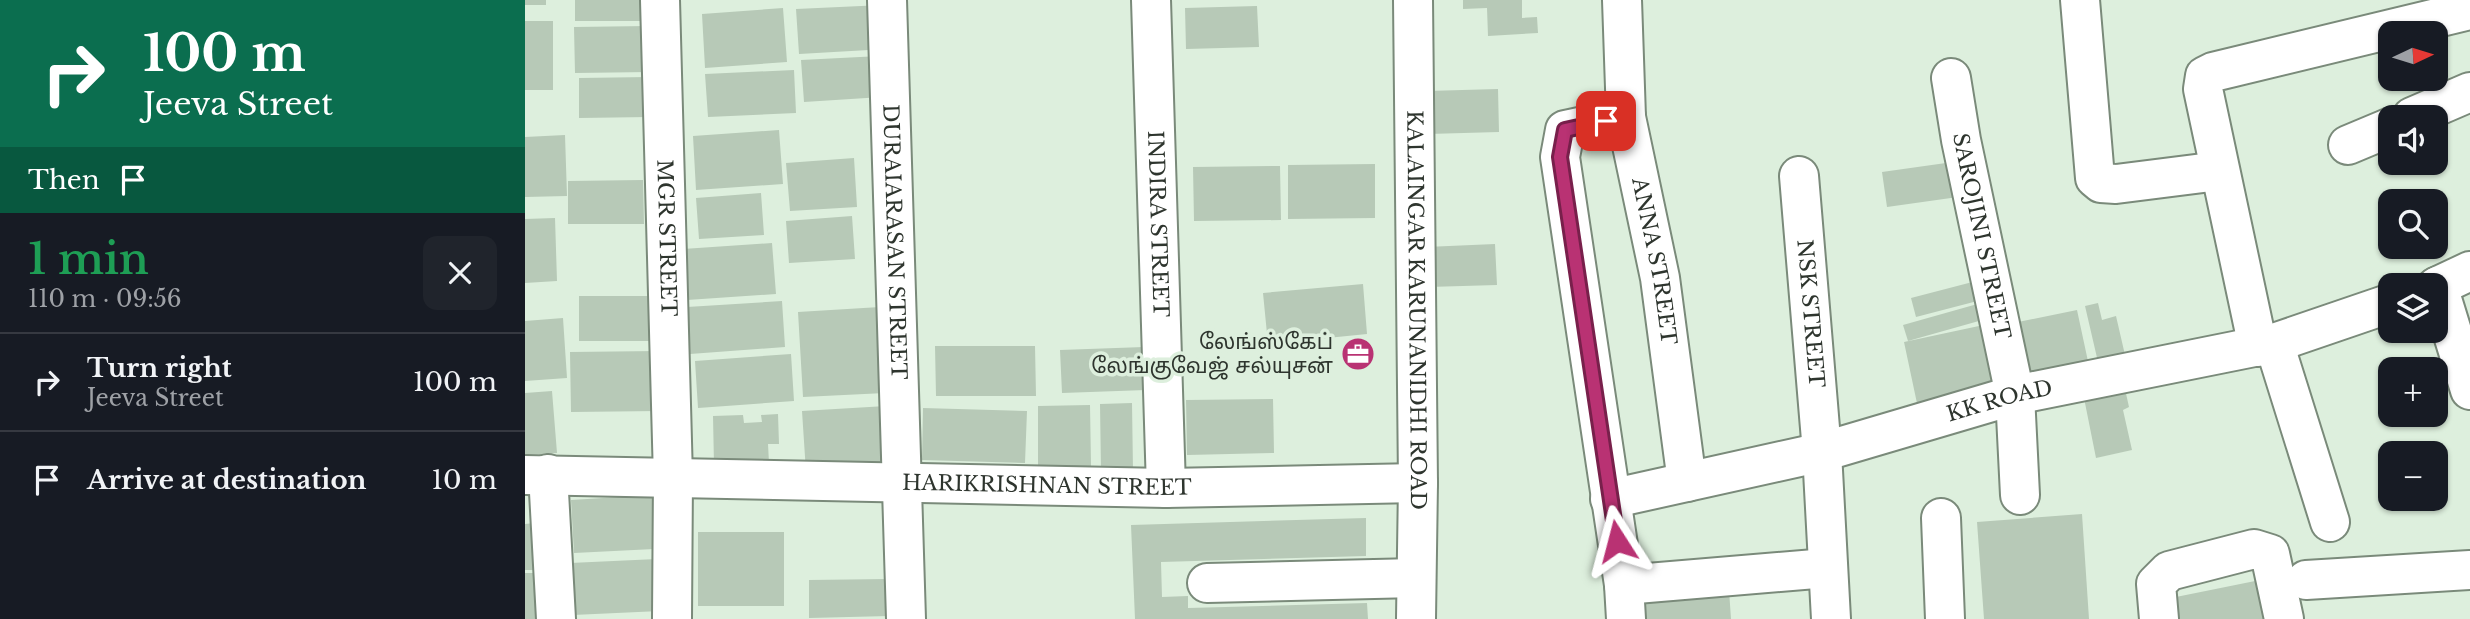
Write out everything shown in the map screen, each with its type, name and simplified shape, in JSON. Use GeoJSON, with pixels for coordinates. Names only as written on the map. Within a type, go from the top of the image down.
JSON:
{"type":"FeatureCollection","features":[{"type":"Feature","properties":{"kind":"street","name":"MGR STREET"},"geometry":{"type":"LineString","coordinates":[[660,0],[673,478],[672,619]]}},
{"type":"Feature","properties":{"kind":"street","name":"DURAIARASAN STREET"},"geometry":{"type":"LineString","coordinates":[[887,0],[907,619]]}},
{"type":"Feature","properties":{"kind":"street","name":"INDIRA STREET"},"geometry":{"type":"LineString","coordinates":[[1151,0],[1166,488]]}},
{"type":"Feature","properties":{"kind":"street","name":"KALAINGAR KARUNANIDHI ROAD"},"geometry":{"type":"LineString","coordinates":[[1413,0],[1418,484],[1416,619]]}},
{"type":"Feature","properties":{"kind":"street","name":"ANNA STREET"},"geometry":{"type":"LineString","coordinates":[[1622,0],[1626,117],[1660,278],[1687,482]]}},
{"type":"Feature","properties":{"kind":"street"},"geometry":{"type":"LineString","coordinates":[[2080,0],[2095,178],[2101,183],[2116,184],[2219,171]]}},
{"type":"Feature","properties":{"kind":"street"},"geometry":{"type":"LineString","coordinates":[[2329,522],[2266,345],[2219,171],[2203,89],[2205,76],[2470,10]]}},
{"type":"Feature","properties":{"kind":"street","name":"SAROJINI STREET"},"geometry":{"type":"LineString","coordinates":[[1951,78],[1961,140],[2015,395],[2020,495]]}},
{"type":"Feature","properties":{"kind":"street"},"geometry":{"type":"LineString","coordinates":[[2440,105],[2470,92]]}},
{"type":"Feature","properties":{"kind":"street"},"geometry":{"type":"LineString","coordinates":[[1626,117],[1565,130],[1560,157],[1625,602],[1827,568]]}},
{"type":"Feature","properties":{"kind":"street"},"geometry":{"type":"LineString","coordinates":[[2349,145],[2378,133]]}},
{"type":"Feature","properties":{"kind":"street","name":"NSK STREET"},"geometry":{"type":"LineString","coordinates":[[1799,176],[1822,452],[1831,619]]}},
{"type":"Feature","properties":{"kind":"street"},"geometry":{"type":"LineString","coordinates":[[2448,281],[2470,390]]}},
{"type":"Feature","properties":{"kind":"street","name":"KK ROAD"},"geometry":{"type":"LineString","coordinates":[[1610,499],[1822,452],[2015,395],[2266,345],[2378,307]]}},
{"type":"Feature","properties":{"kind":"street","name":"HARIKRISHNAN STREET"},"geometry":{"type":"LineString","coordinates":[[537,474],[1166,488],[1418,484]]}},
{"type":"Feature","properties":{"kind":"street"},"geometry":{"type":"LineString","coordinates":[[537,474],[556,619]]}},
{"type":"Feature","properties":{"kind":"street"},"geometry":{"type":"LineString","coordinates":[[1941,518],[1945,619]]}},
{"type":"Feature","properties":{"kind":"street"},"geometry":{"type":"LineString","coordinates":[[2159,619],[2156,584],[2169,571],[2254,549],[2270,554],[2284,619]]}},
{"type":"Feature","properties":{"kind":"street"},"geometry":{"type":"LineString","coordinates":[[2306,580],[2470,570]]}},
{"type":"Feature","properties":{"kind":"street"},"geometry":{"type":"LineString","coordinates":[[1207,583],[1416,578]]}},
{"type":"Feature","properties":{"kind":"building"},"geometry":{"type":"Polygon","coordinates":[[[525,0],[546,0],[546,5],[525,5],[525,0]]]}},
{"type":"Feature","properties":{"kind":"building"},"geometry":{"type":"Polygon","coordinates":[[[575,0],[649,0],[649,21],[575,21],[575,0]]]}},
{"type":"Feature","properties":{"kind":"building"},"geometry":{"type":"Polygon","coordinates":[[[1463,0],[1522,0],[1522,18],[1537,17],[1538,33],[1488,36],[1487,8],[1463,9],[1463,0]]]}},
{"type":"Feature","properties":{"kind":"building"},"geometry":{"type":"Polygon","coordinates":[[[883,5],[886,49],[799,54],[796,9],[883,5]]]}},
{"type":"Feature","properties":{"kind":"building"},"geometry":{"type":"Polygon","coordinates":[[[1257,6],[1259,47],[1186,49],[1185,8],[1257,6]]]}},
{"type":"Feature","properties":{"kind":"building"},"geometry":{"type":"Polygon","coordinates":[[[783,8],[787,62],[705,68],[702,14],[783,8]]]}},
{"type":"Feature","properties":{"kind":"building"},"geometry":{"type":"Polygon","coordinates":[[[525,21],[553,21],[553,90],[525,90],[525,21]]]}},
{"type":"Feature","properties":{"kind":"building"},"geometry":{"type":"Polygon","coordinates":[[[648,26],[649,72],[575,73],[574,27],[648,26]]]}},
{"type":"Feature","properties":{"kind":"building"},"geometry":{"type":"Polygon","coordinates":[[[880,56],[882,97],[804,102],[801,60],[880,56]]]}},
{"type":"Feature","properties":{"kind":"building"},"geometry":{"type":"Polygon","coordinates":[[[794,70],[796,113],[708,117],[705,74],[794,70]]]}},
{"type":"Feature","properties":{"kind":"building"},"geometry":{"type":"Polygon","coordinates":[[[649,77],[649,117],[579,118],[579,78],[649,77]]]}},
{"type":"Feature","properties":{"kind":"building"},"geometry":{"type":"Polygon","coordinates":[[[1498,89],[1499,132],[1428,134],[1427,91],[1498,89]]]}},
{"type":"Feature","properties":{"kind":"building"},"geometry":{"type":"Polygon","coordinates":[[[779,130],[783,184],[696,190],[693,136],[779,130]]]}},
{"type":"Feature","properties":{"kind":"building"},"geometry":{"type":"Polygon","coordinates":[[[565,135],[567,196],[525,197],[525,137],[565,135]]]}},
{"type":"Feature","properties":{"kind":"building"},"geometry":{"type":"Polygon","coordinates":[[[854,158],[857,207],[790,211],[786,163],[854,158]]]}},
{"type":"Feature","properties":{"kind":"building"},"geometry":{"type":"Polygon","coordinates":[[[1953,162],[1958,197],[1887,207],[1882,172],[1953,162]]]}},
{"type":"Feature","properties":{"kind":"building"},"geometry":{"type":"Polygon","coordinates":[[[1375,164],[1375,218],[1288,219],[1288,165],[1375,164]]]}},
{"type":"Feature","properties":{"kind":"building"},"geometry":{"type":"Polygon","coordinates":[[[1280,166],[1281,220],[1194,221],[1193,167],[1280,166]]]}},
{"type":"Feature","properties":{"kind":"building"},"geometry":{"type":"Polygon","coordinates":[[[643,180],[644,224],[568,224],[568,181],[643,180]]]}},
{"type":"Feature","properties":{"kind":"building"},"geometry":{"type":"Polygon","coordinates":[[[761,193],[764,235],[699,239],[696,198],[761,193]]]}},
{"type":"Feature","properties":{"kind":"building"},"geometry":{"type":"Polygon","coordinates":[[[852,216],[855,259],[789,263],[786,221],[852,216]]]}},
{"type":"Feature","properties":{"kind":"building"},"geometry":{"type":"Polygon","coordinates":[[[555,218],[557,281],[525,283],[525,219],[555,218]]]}},
{"type":"Feature","properties":{"kind":"building"},"geometry":{"type":"Polygon","coordinates":[[[772,243],[776,294],[687,300],[683,249],[772,243]]]}},
{"type":"Feature","properties":{"kind":"building"},"geometry":{"type":"Polygon","coordinates":[[[1495,244],[1497,285],[1428,287],[1426,247],[1495,244]]]}},
{"type":"Feature","properties":{"kind":"building"},"geometry":{"type":"Polygon","coordinates":[[[1984,279],[1989,298],[1916,317],[1911,298],[1984,279]]]}},
{"type":"Feature","properties":{"kind":"building"},"geometry":{"type":"Polygon","coordinates":[[[1363,284],[1367,334],[1268,344],[1263,293],[1363,284]]]}},
{"type":"Feature","properties":{"kind":"building"},"geometry":{"type":"Polygon","coordinates":[[[579,296],[657,296],[657,341],[579,341],[579,296]]]}},
{"type":"Feature","properties":{"kind":"building"},"geometry":{"type":"Polygon","coordinates":[[[782,301],[785,347],[690,354],[687,307],[782,301]]]}},
{"type":"Feature","properties":{"kind":"building"},"geometry":{"type":"Polygon","coordinates":[[[1988,301],[1993,317],[1908,341],[1903,325],[1988,301]]]}},
{"type":"Feature","properties":{"kind":"building"},"geometry":{"type":"Polygon","coordinates":[[[2098,303],[2102,320],[2116,316],[2125,355],[2098,362],[2085,306],[2098,303]]]}},
{"type":"Feature","properties":{"kind":"building"},"geometry":{"type":"Polygon","coordinates":[[[880,307],[885,393],[803,397],[798,312],[880,307]]]}},
{"type":"Feature","properties":{"kind":"building"},"geometry":{"type":"Polygon","coordinates":[[[2077,310],[2089,366],[2029,379],[2018,322],[2077,310]]]}},
{"type":"Feature","properties":{"kind":"building"},"geometry":{"type":"Polygon","coordinates":[[[563,318],[567,378],[525,381],[525,321],[563,318]]]}},
{"type":"Feature","properties":{"kind":"building"},"geometry":{"type":"Polygon","coordinates":[[[1993,323],[2007,389],[1918,408],[1904,342],[1993,323]]]}},
{"type":"Feature","properties":{"kind":"building"},"geometry":{"type":"Polygon","coordinates":[[[935,346],[1035,346],[1036,396],[936,396],[935,346]]]}},
{"type":"Feature","properties":{"kind":"building"},"geometry":{"type":"Polygon","coordinates":[[[1144,347],[1146,390],[1062,393],[1060,350],[1144,347]]]}},
{"type":"Feature","properties":{"kind":"building"},"geometry":{"type":"Polygon","coordinates":[[[658,351],[659,411],[571,412],[570,352],[658,351]]]}},
{"type":"Feature","properties":{"kind":"building"},"geometry":{"type":"Polygon","coordinates":[[[791,354],[794,401],[698,408],[695,361],[791,354]]]}},
{"type":"Feature","properties":{"kind":"building"},"geometry":{"type":"Polygon","coordinates":[[[2125,389],[2129,407],[2123,410],[2132,450],[2096,458],[2084,398],[2125,389]]]}},
{"type":"Feature","properties":{"kind":"building"},"geometry":{"type":"Polygon","coordinates":[[[552,391],[557,453],[525,455],[525,393],[552,391]]]}},
{"type":"Feature","properties":{"kind":"building"},"geometry":{"type":"Polygon","coordinates":[[[1273,399],[1274,453],[1187,455],[1186,400],[1273,399]]]}},
{"type":"Feature","properties":{"kind":"building"},"geometry":{"type":"Polygon","coordinates":[[[1132,403],[1133,471],[1101,472],[1100,404],[1132,403]]]}},
{"type":"Feature","properties":{"kind":"building"},"geometry":{"type":"Polygon","coordinates":[[[1090,405],[1091,466],[1038,467],[1038,406],[1090,405]]]}},
{"type":"Feature","properties":{"kind":"building"},"geometry":{"type":"Polygon","coordinates":[[[886,406],[890,466],[806,472],[802,411],[886,406]]]}},
{"type":"Feature","properties":{"kind":"building"},"geometry":{"type":"Polygon","coordinates":[[[923,408],[1027,411],[1025,463],[922,460],[923,408]]]}},
{"type":"Feature","properties":{"kind":"building"},"geometry":{"type":"Polygon","coordinates":[[[778,414],[779,444],[768,444],[769,463],[714,465],[713,416],[743,415],[744,423],[762,422],[761,415],[778,414]]]}},
{"type":"Feature","properties":{"kind":"building"},"geometry":{"type":"Polygon","coordinates":[[[652,495],[654,549],[574,553],[571,500],[652,495]]]}},
{"type":"Feature","properties":{"kind":"building"},"geometry":{"type":"Polygon","coordinates":[[[2082,514],[2089,619],[1984,619],[1977,522],[2082,514]]]}},
{"type":"Feature","properties":{"kind":"building"},"geometry":{"type":"Polygon","coordinates":[[[1366,518],[1366,556],[1161,562],[1162,597],[1188,596],[1188,608],[1367,603],[1368,619],[1135,619],[1131,525],[1366,518]]]}},
{"type":"Feature","properties":{"kind":"building"},"geometry":{"type":"Polygon","coordinates":[[[535,523],[536,570],[525,570],[525,524],[535,523]]]}},
{"type":"Feature","properties":{"kind":"building"},"geometry":{"type":"Polygon","coordinates":[[[698,532],[784,532],[784,606],[698,606],[698,532]]]}},
{"type":"Feature","properties":{"kind":"building"},"geometry":{"type":"Polygon","coordinates":[[[657,559],[660,611],[573,615],[570,563],[657,559]]]}},
{"type":"Feature","properties":{"kind":"building"},"geometry":{"type":"Polygon","coordinates":[[[525,573],[537,573],[538,619],[525,619],[525,573]]]}},
{"type":"Feature","properties":{"kind":"building"},"geometry":{"type":"Polygon","coordinates":[[[888,579],[889,616],[809,618],[809,580],[888,579]]]}},
{"type":"Feature","properties":{"kind":"building"},"geometry":{"type":"Polygon","coordinates":[[[2265,579],[2273,619],[2176,619],[2171,598],[2265,579]]]}},
{"type":"Feature","properties":{"kind":"building"},"geometry":{"type":"Polygon","coordinates":[[[1729,590],[1731,619],[1641,619],[1640,598],[1729,590]]]}},
{"type":"Feature","properties":{"kind":"place","name":"லேங்ஸ்கேப் லேங்குவேஜ் சல்யுசன்"},"geometry":{"type":"Point","coordinates":[1358,354]}},
{"type":"Feature","properties":{"kind":"route"},"geometry":{"type":"LineString","coordinates":[[1606,121],[1565,130],[1560,157],[1617,541]]}}]}
